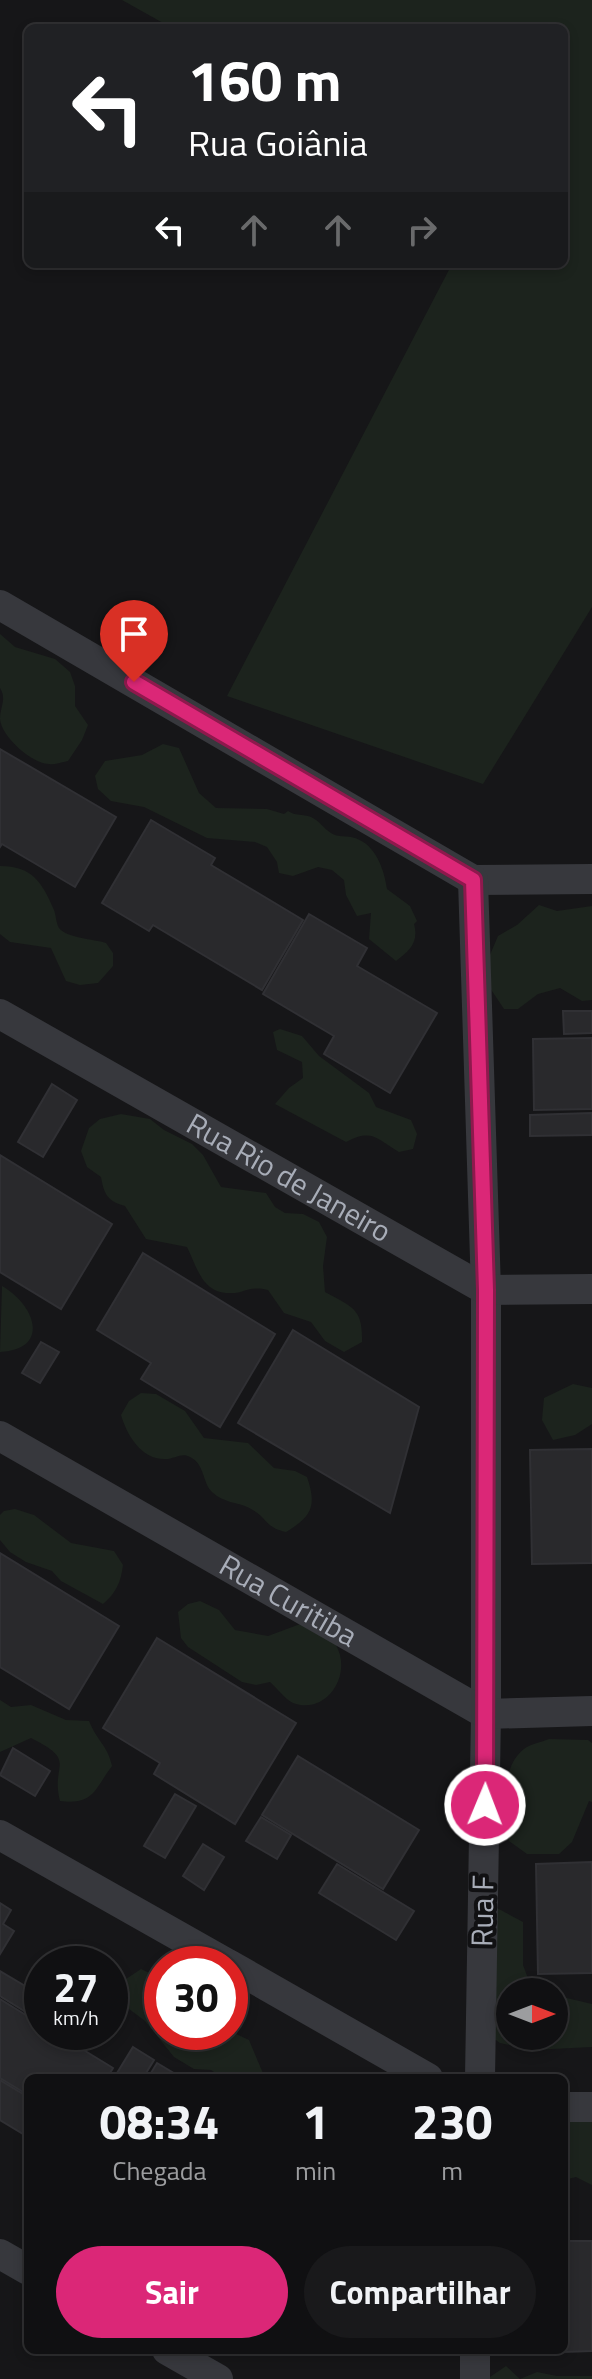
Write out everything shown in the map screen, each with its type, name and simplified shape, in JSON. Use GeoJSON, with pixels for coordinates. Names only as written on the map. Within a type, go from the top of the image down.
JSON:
{"type":"FeatureCollection","features":[{"type":"Feature","properties":{"kind":"street"},"geometry":{"type":"LineString","coordinates":[[0,605],[473,880],[592,879]]}},
{"type":"Feature","properties":{"kind":"street","name":"Rua F"},"geometry":{"type":"LineString","coordinates":[[473,880],[486,1290],[486,1714],[480,2074]]}},
{"type":"Feature","properties":{"kind":"street","name":"Rua Rio de Janeiro"},"geometry":{"type":"LineString","coordinates":[[0,1014],[486,1290]]}},
{"type":"Feature","properties":{"kind":"street"},"geometry":{"type":"LineString","coordinates":[[486,1290],[592,1289]]}},
{"type":"Feature","properties":{"kind":"street","name":"Rua Curitiba"},"geometry":{"type":"LineString","coordinates":[[0,1436],[486,1714]]}},
{"type":"Feature","properties":{"kind":"street"},"geometry":{"type":"LineString","coordinates":[[486,1714],[592,1711]]}},
{"type":"Feature","properties":{"kind":"street"},"geometry":{"type":"LineString","coordinates":[[0,1835],[196,1946]]}},
{"type":"Feature","properties":{"kind":"street"},"geometry":{"type":"LineString","coordinates":[[248,1976],[421,2074]]}},
{"type":"Feature","properties":{"kind":"street"},"geometry":{"type":"LineString","coordinates":[[568,2107],[592,2107]]}},
{"type":"Feature","properties":{"kind":"street"},"geometry":{"type":"LineString","coordinates":[[0,2254],[24,2268]]}},
{"type":"Feature","properties":{"kind":"street"},"geometry":{"type":"LineString","coordinates":[[174,2354],[218,2379]]}},
{"type":"Feature","properties":{"kind":"street"},"geometry":{"type":"LineString","coordinates":[[475,2354],[475,2379]]}},
{"type":"Feature","properties":{"kind":"shaded area"},"geometry":{"type":"Polygon","coordinates":[[[122,0],[592,0],[592,607],[483,784],[227,696],[450,268],[568,268],[568,24],[165,24],[122,0]]]}},
{"type":"Feature","properties":{"kind":"shaded area"},"geometry":{"type":"Polygon","coordinates":[[[0,634],[15,647],[55,659],[70,672],[75,686],[75,706],[88,725],[68,761],[51,764],[34,759],[11,741],[2,726],[0,634]]]}},
{"type":"Feature","properties":{"kind":"shaded area"},"geometry":{"type":"Polygon","coordinates":[[[163,744],[179,748],[199,793],[216,808],[267,809],[284,814],[288,811],[311,817],[334,835],[355,838],[368,846],[381,866],[387,889],[410,906],[417,921],[414,924],[414,941],[409,950],[396,961],[369,939],[371,913],[357,916],[346,895],[344,880],[332,870],[318,867],[293,876],[279,873],[277,862],[267,847],[255,842],[207,838],[144,807],[111,801],[98,789],[95,776],[105,761],[142,755],[163,744]]]}},
{"type":"Feature","properties":{"kind":"shaded area"},"geometry":{"type":"Polygon","coordinates":[[[0,866],[20,869],[40,884],[63,931],[106,943],[113,953],[113,966],[98,983],[80,985],[66,981],[51,948],[10,942],[0,934],[0,866]]]}},
{"type":"Feature","properties":{"kind":"shaded area"},"geometry":{"type":"Polygon","coordinates":[[[539,905],[557,911],[592,906],[592,1000],[582,1001],[560,988],[538,994],[518,1009],[504,1009],[486,982],[484,969],[498,936],[517,925],[539,905]]]}},
{"type":"Feature","properties":{"kind":"shaded area"},"geometry":{"type":"Polygon","coordinates":[[[280,1029],[302,1036],[319,1056],[369,1093],[376,1107],[411,1120],[417,1134],[413,1149],[399,1152],[368,1136],[346,1142],[275,1104],[303,1078],[302,1062],[277,1050],[273,1032],[280,1029]]]}},
{"type":"Feature","properties":{"kind":"shaded area"},"geometry":{"type":"Polygon","coordinates":[[[121,1114],[150,1119],[192,1144],[203,1155],[221,1187],[266,1193],[275,1207],[285,1213],[303,1214],[319,1222],[327,1237],[323,1266],[325,1292],[358,1315],[362,1342],[344,1352],[325,1341],[311,1322],[284,1313],[268,1290],[255,1288],[234,1293],[212,1289],[202,1278],[187,1247],[146,1239],[125,1206],[107,1196],[101,1177],[87,1167],[81,1151],[89,1128],[100,1119],[121,1114]]]}},
{"type":"Feature","properties":{"kind":"shaded area"},"geometry":{"type":"Polygon","coordinates":[[[2,1286],[22,1303],[29,1314],[32,1335],[27,1343],[16,1349],[0,1352],[2,1286]]]}},
{"type":"Feature","properties":{"kind":"shaded area"},"geometry":{"type":"Polygon","coordinates":[[[573,1384],[592,1388],[592,1424],[575,1435],[553,1440],[542,1420],[544,1398],[573,1384]]]}},
{"type":"Feature","properties":{"kind":"shaded area"},"geometry":{"type":"Polygon","coordinates":[[[141,1393],[156,1394],[185,1411],[204,1438],[248,1443],[274,1468],[295,1471],[307,1477],[312,1503],[307,1515],[286,1532],[279,1530],[251,1509],[222,1499],[212,1492],[198,1464],[190,1457],[157,1458],[142,1451],[131,1438],[121,1415],[129,1401],[141,1393]]]}},
{"type":"Feature","properties":{"kind":"shaded area"},"geometry":{"type":"Polygon","coordinates":[[[15,1509],[34,1515],[71,1543],[114,1551],[123,1565],[117,1587],[108,1600],[103,1604],[61,1581],[52,1571],[26,1562],[10,1552],[0,1540],[0,1515],[15,1509]]]}},
{"type":"Feature","properties":{"kind":"shaded area"},"geometry":{"type":"Polygon","coordinates":[[[200,1601],[219,1610],[235,1630],[268,1636],[303,1623],[330,1632],[339,1652],[341,1666],[336,1685],[323,1700],[304,1705],[290,1701],[270,1682],[256,1685],[242,1682],[188,1647],[181,1638],[178,1612],[188,1604],[200,1601]]]}},
{"type":"Feature","properties":{"kind":"shaded area"},"geometry":{"type":"Polygon","coordinates":[[[0,1700],[11,1707],[31,1705],[66,1720],[89,1721],[112,1766],[97,1789],[80,1801],[60,1801],[59,1758],[46,1746],[31,1738],[0,1752],[0,1700]]]}},
{"type":"Feature","properties":{"kind":"shaded area"},"geometry":{"type":"Polygon","coordinates":[[[549,1739],[588,1740],[592,1743],[592,1802],[589,1801],[572,1842],[559,1854],[527,1854],[509,1841],[505,1805],[507,1780],[516,1757],[524,1749],[549,1739]]]}},
{"type":"Feature","properties":{"kind":"shaded area"},"geometry":{"type":"Polygon","coordinates":[[[497,1908],[523,1922],[523,1965],[528,1978],[496,1978],[496,2040],[472,2023],[497,1908]]]}},
{"type":"Feature","properties":{"kind":"shaded area"},"geometry":{"type":"Polygon","coordinates":[[[141,1969],[144,1970],[144,2020],[128,2008],[128,1978],[141,1969]]]}},
{"type":"Feature","properties":{"kind":"shaded area"},"geometry":{"type":"Polygon","coordinates":[[[568,1998],[592,2004],[592,2047],[568,2048],[568,1998]]]}},
{"type":"Feature","properties":{"kind":"shaded area"},"geometry":{"type":"Polygon","coordinates":[[[248,2040],[263,2074],[217,2074],[211,2070],[194,2069],[168,2050],[248,2050],[248,2040]]]}},
{"type":"Feature","properties":{"kind":"shaded area"},"geometry":{"type":"Polygon","coordinates":[[[592,2116],[592,2185],[576,2177],[568,2179],[568,2118],[592,2116]]]}},
{"type":"Feature","properties":{"kind":"shaded area"},"geometry":{"type":"Polygon","coordinates":[[[506,2366],[520,2379],[487,2379],[506,2366]]]}},
{"type":"Feature","properties":{"kind":"shaded area"},"geometry":{"type":"Polygon","coordinates":[[[537,2372],[557,2376],[592,2376],[592,2379],[520,2379],[537,2372]]]}},
{"type":"Feature","properties":{"kind":"building"},"geometry":{"type":"Polygon","coordinates":[[[0,749],[116,817],[75,887],[2,844],[0,847],[0,749]]]}},
{"type":"Feature","properties":{"kind":"building"},"geometry":{"type":"Polygon","coordinates":[[[151,820],[215,858],[211,865],[303,920],[262,990],[153,925],[149,931],[102,903],[151,820]]]}},
{"type":"Feature","properties":{"kind":"building"},"geometry":{"type":"Polygon","coordinates":[[[309,914],[367,948],[357,966],[437,1013],[390,1093],[324,1054],[334,1036],[263,994],[309,914]]]}},
{"type":"Feature","properties":{"kind":"building"},"geometry":{"type":"Polygon","coordinates":[[[563,1011],[592,1011],[592,1033],[564,1034],[563,1011]]]}},
{"type":"Feature","properties":{"kind":"building"},"geometry":{"type":"Polygon","coordinates":[[[592,1038],[592,1109],[534,1110],[533,1039],[592,1038]]]}},
{"type":"Feature","properties":{"kind":"building"},"geometry":{"type":"Polygon","coordinates":[[[52,1084],[77,1100],[43,1157],[18,1142],[52,1084]]]}},
{"type":"Feature","properties":{"kind":"building"},"geometry":{"type":"Polygon","coordinates":[[[592,1113],[592,1135],[530,1136],[530,1115],[592,1113]]]}},
{"type":"Feature","properties":{"kind":"building"},"geometry":{"type":"Polygon","coordinates":[[[0,1155],[112,1224],[61,1309],[0,1272],[0,1155]]]}},
{"type":"Feature","properties":{"kind":"building"},"geometry":{"type":"Polygon","coordinates":[[[143,1253],[275,1334],[220,1427],[141,1379],[151,1363],[97,1330],[143,1253]]]}},
{"type":"Feature","properties":{"kind":"building"},"geometry":{"type":"Polygon","coordinates":[[[293,1330],[419,1407],[390,1513],[238,1423],[293,1330]]]}},
{"type":"Feature","properties":{"kind":"building"},"geometry":{"type":"Polygon","coordinates":[[[41,1342],[59,1352],[40,1383],[22,1373],[41,1342]]]}},
{"type":"Feature","properties":{"kind":"building"},"geometry":{"type":"Polygon","coordinates":[[[592,1449],[592,1563],[532,1564],[530,1450],[592,1449]]]}},
{"type":"Feature","properties":{"kind":"building"},"geometry":{"type":"Polygon","coordinates":[[[0,1553],[119,1626],[69,1709],[0,1667],[0,1553]]]}},
{"type":"Feature","properties":{"kind":"building"},"geometry":{"type":"Polygon","coordinates":[[[157,1638],[296,1723],[235,1824],[154,1774],[160,1763],[103,1728],[157,1638]]]}},
{"type":"Feature","properties":{"kind":"building"},"geometry":{"type":"Polygon","coordinates":[[[13,1748],[50,1771],[35,1796],[0,1775],[13,1748]]]}},
{"type":"Feature","properties":{"kind":"building"},"geometry":{"type":"Polygon","coordinates":[[[298,1756],[419,1830],[383,1889],[262,1815],[298,1756]]]}},
{"type":"Feature","properties":{"kind":"building"},"geometry":{"type":"Polygon","coordinates":[[[175,1794],[196,1806],[165,1858],[144,1846],[175,1794]]]}},
{"type":"Feature","properties":{"kind":"building"},"geometry":{"type":"Polygon","coordinates":[[[261,1817],[291,1835],[277,1859],[246,1841],[261,1817]]]}},
{"type":"Feature","properties":{"kind":"building"},"geometry":{"type":"Polygon","coordinates":[[[203,1844],[224,1857],[204,1890],[183,1876],[203,1844]]]}},
{"type":"Feature","properties":{"kind":"building"},"geometry":{"type":"Polygon","coordinates":[[[592,1862],[592,1973],[538,1974],[536,1864],[592,1862]]]}},
{"type":"Feature","properties":{"kind":"building"},"geometry":{"type":"Polygon","coordinates":[[[337,1864],[414,1911],[396,1940],[319,1893],[337,1864]]]}},
{"type":"Feature","properties":{"kind":"building"},"geometry":{"type":"Polygon","coordinates":[[[0,1903],[11,1910],[3,1924],[14,1931],[0,1954],[0,1903]]]}},
{"type":"Feature","properties":{"kind":"building"},"geometry":{"type":"Polygon","coordinates":[[[0,1971],[24,1985],[24,2011],[0,1996],[0,1971]]]}},
{"type":"Feature","properties":{"kind":"building"},"geometry":{"type":"Polygon","coordinates":[[[0,1999],[24,2014],[24,2050],[84,2050],[113,2068],[109,2074],[24,2074],[24,2093],[0,2078],[0,1999]]]}},
{"type":"Feature","properties":{"kind":"building"},"geometry":{"type":"Polygon","coordinates":[[[133,2047],[154,2060],[145,2074],[116,2074],[133,2047]]]}},
{"type":"Feature","properties":{"kind":"building"},"geometry":{"type":"Polygon","coordinates":[[[157,2063],[175,2074],[150,2074],[157,2063]]]}},
{"type":"Feature","properties":{"kind":"building"},"geometry":{"type":"Polygon","coordinates":[[[0,2080],[24,2095],[24,2135],[0,2120],[0,2080]]]}},
{"type":"Feature","properties":{"kind":"building"},"geometry":{"type":"Polygon","coordinates":[[[568,2241],[592,2241],[592,2351],[568,2352],[568,2241]]]}},
{"type":"Feature","properties":{"kind":"route"},"geometry":{"type":"LineString","coordinates":[[134,682],[473,880],[486,1290],[485,1805]]}}]}
